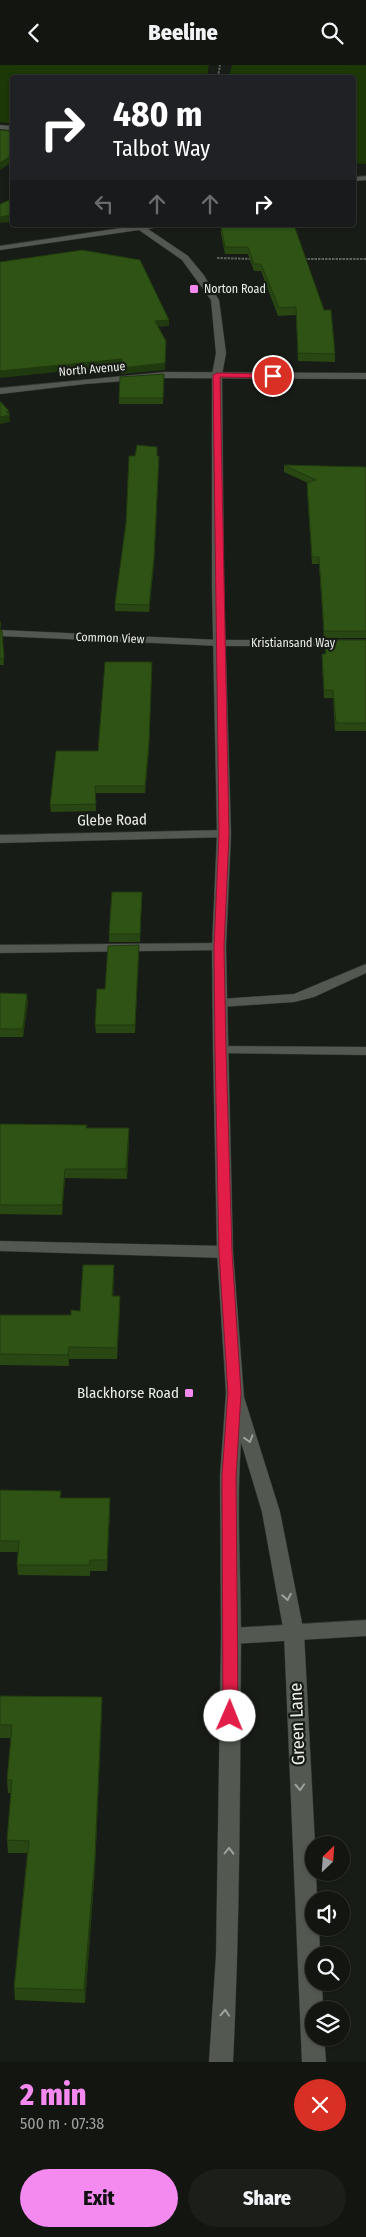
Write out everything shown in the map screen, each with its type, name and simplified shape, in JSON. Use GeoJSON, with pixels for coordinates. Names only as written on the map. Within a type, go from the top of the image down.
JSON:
{"type":"FeatureCollection","features":[{"type":"Feature","properties":{"kind":"street"},"geometry":{"type":"LineString","coordinates":[[0,249],[145,227]]}},
{"type":"Feature","properties":{"kind":"street","name":"Green Lane"},"geometry":{"type":"LineString","coordinates":[[141,228],[185,259],[200,276],[215,300],[222,362],[217,375],[224,834],[219,947],[220,1050],[226,1252],[235,1393],[229,1476],[231,1636],[227,1956],[221,2062]]}},
{"type":"Feature","properties":{"kind":"street","name":"North Avenue"},"geometry":{"type":"LineString","coordinates":[[0,391],[85,381],[165,375],[366,376]]}},
{"type":"Feature","properties":{"kind":"street","name":"Common View"},"geometry":{"type":"LineString","coordinates":[[0,633],[220,643]]}},
{"type":"Feature","properties":{"kind":"street","name":"Kristiansand Way"},"geometry":{"type":"LineString","coordinates":[[220,643],[366,643]]}},
{"type":"Feature","properties":{"kind":"street","name":"Glebe Road"},"geometry":{"type":"LineString","coordinates":[[0,839],[224,834]]}},
{"type":"Feature","properties":{"kind":"street"},"geometry":{"type":"LineString","coordinates":[[0,949],[219,947]]}},
{"type":"Feature","properties":{"kind":"street"},"geometry":{"type":"LineString","coordinates":[[221,1003],[294,998],[309,995],[366,968]]}},
{"type":"Feature","properties":{"kind":"street"},"geometry":{"type":"LineString","coordinates":[[220,1050],[366,1051]]}},
{"type":"Feature","properties":{"kind":"street"},"geometry":{"type":"LineString","coordinates":[[0,1246],[226,1252]]}},
{"type":"Feature","properties":{"kind":"street","name":"Green Lane"},"geometry":{"type":"LineString","coordinates":[[235,1393],[271,1511],[294,1633],[314,2062]]}},
{"type":"Feature","properties":{"kind":"street"},"geometry":{"type":"LineString","coordinates":[[231,1636],[366,1628]]}},
{"type":"Feature","properties":{"kind":"path"},"geometry":{"type":"LineString","coordinates":[[213,258],[261,259]]}},
{"type":"Feature","properties":{"kind":"path"},"geometry":{"type":"LineString","coordinates":[[299,259],[366,259]]}},
{"type":"Feature","properties":{"kind":"green space"},"geometry":{"type":"Polygon","coordinates":[[[0,65],[209,65],[207,75],[10,75],[10,124],[0,122],[0,65]]]}},
{"type":"Feature","properties":{"kind":"green space"},"geometry":{"type":"Polygon","coordinates":[[[232,65],[366,65],[366,164],[356,163],[356,75],[230,75],[232,65]]]}},
{"type":"Feature","properties":{"kind":"building"},"geometry":{"type":"Polygon","coordinates":[[[0,130],[10,131],[10,156],[0,163],[0,130]]]}},
{"type":"Feature","properties":{"kind":"building"},"geometry":{"type":"Polygon","coordinates":[[[10,200],[10,215],[0,217],[0,204],[10,200]]]}},
{"type":"Feature","properties":{"kind":"building"},"geometry":{"type":"Polygon","coordinates":[[[221,227],[295,227],[324,310],[331,310],[335,354],[298,353],[296,307],[279,308],[261,264],[254,264],[248,247],[225,247],[221,227]]]}},
{"type":"Feature","properties":{"kind":"building"},"geometry":{"type":"Polygon","coordinates":[[[82,250],[140,260],[169,320],[155,321],[166,341],[165,363],[121,368],[122,359],[0,371],[0,262],[82,250]]]}},
{"type":"Feature","properties":{"kind":"building"},"geometry":{"type":"Polygon","coordinates":[[[164,374],[163,398],[119,398],[120,377],[164,374]]]}},
{"type":"Feature","properties":{"kind":"building"},"geometry":{"type":"Polygon","coordinates":[[[0,401],[9,411],[6,412],[10,415],[0,417],[0,401]]]}},
{"type":"Feature","properties":{"kind":"building"},"geometry":{"type":"Polygon","coordinates":[[[137,445],[157,447],[157,456],[159,456],[154,558],[149,605],[115,604],[126,523],[129,456],[135,456],[137,445]]]}},
{"type":"Feature","properties":{"kind":"building"},"geometry":{"type":"Polygon","coordinates":[[[284,465],[366,467],[366,631],[324,631],[319,557],[312,557],[307,483],[316,480],[284,465]]]}},
{"type":"Feature","properties":{"kind":"building"},"geometry":{"type":"Polygon","coordinates":[[[0,630],[2,631],[4,659],[0,658],[0,630]]]}},
{"type":"Feature","properties":{"kind":"building"},"geometry":{"type":"Polygon","coordinates":[[[325,640],[366,640],[366,723],[336,723],[333,690],[324,690],[322,654],[326,654],[325,640]]]}},
{"type":"Feature","properties":{"kind":"building"},"geometry":{"type":"Polygon","coordinates":[[[105,662],[152,662],[149,743],[145,786],[95,786],[96,804],[50,805],[56,751],[98,751],[105,662]]]}},
{"type":"Feature","properties":{"kind":"building"},"geometry":{"type":"Polygon","coordinates":[[[112,892],[142,892],[140,934],[109,934],[112,892]]]}},
{"type":"Feature","properties":{"kind":"building"},"geometry":{"type":"Polygon","coordinates":[[[139,945],[135,1025],[95,1025],[97,989],[105,989],[108,946],[139,945]]]}},
{"type":"Feature","properties":{"kind":"building"},"geometry":{"type":"Polygon","coordinates":[[[0,993],[27,994],[23,1029],[0,1029],[0,993]]]}},
{"type":"Feature","properties":{"kind":"building"},"geometry":{"type":"Polygon","coordinates":[[[0,1124],[87,1125],[86,1128],[129,1128],[126,1169],[65,1169],[62,1205],[0,1205],[0,1124]]]}},
{"type":"Feature","properties":{"kind":"building"},"geometry":{"type":"Polygon","coordinates":[[[83,1265],[114,1265],[112,1296],[120,1296],[117,1348],[69,1347],[68,1355],[0,1354],[0,1315],[71,1315],[71,1310],[80,1311],[83,1265]]]}},
{"type":"Feature","properties":{"kind":"building"},"geometry":{"type":"Polygon","coordinates":[[[0,1490],[61,1491],[60,1498],[110,1498],[107,1560],[90,1560],[90,1565],[17,1565],[19,1541],[0,1541],[0,1490]]]}},
{"type":"Feature","properties":{"kind":"building"},"geometry":{"type":"Polygon","coordinates":[[[0,1696],[102,1697],[95,1855],[84,1990],[14,1988],[29,1841],[7,1840],[12,1780],[7,1780],[12,1725],[0,1725],[0,1696]]]}},
{"type":"Feature","properties":{"kind":"place","name":"Norton Road"},"geometry":{"type":"Point","coordinates":[194,289]}},
{"type":"Feature","properties":{"kind":"place","name":"Blackhorse Road"},"geometry":{"type":"Point","coordinates":[189,1393]}},
{"type":"Feature","properties":{"kind":"route"},"geometry":{"type":"LineString","coordinates":[[230,1716],[229,1476],[235,1393],[226,1252],[220,1050],[219,947],[224,834],[218,587],[217,375],[273,376]]}}]}
